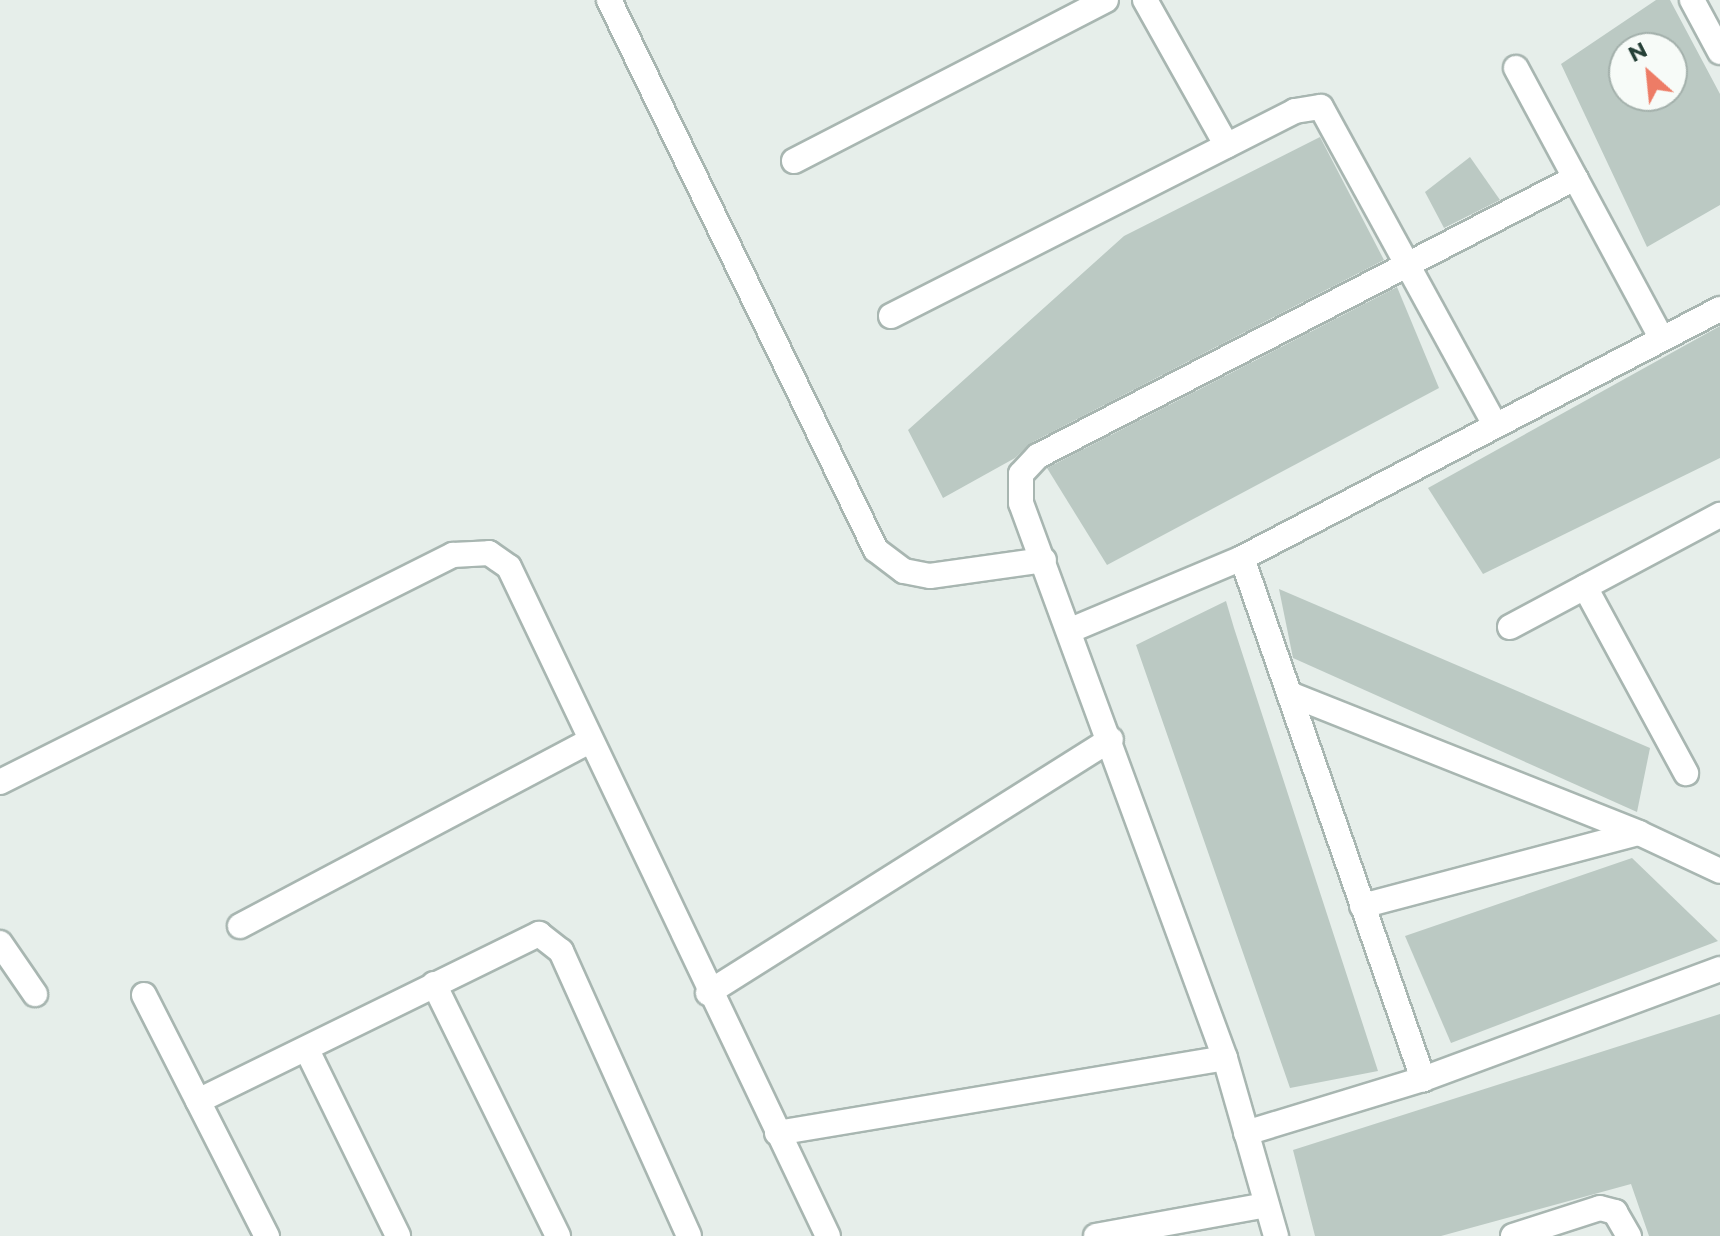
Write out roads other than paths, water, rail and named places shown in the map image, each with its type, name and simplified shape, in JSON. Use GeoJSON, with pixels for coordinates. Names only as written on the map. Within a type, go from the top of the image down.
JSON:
{"type":"FeatureCollection","features":[{"type":"Feature","properties":{"kind":"street"},"geometry":{"type":"LineString","coordinates":[[609,0],[876,550],[904,571],[930,576],[1044,560]]}},
{"type":"Feature","properties":{"kind":"street"},"geometry":{"type":"LineString","coordinates":[[794,161],[1106,0]]}},
{"type":"Feature","properties":{"kind":"street"},"geometry":{"type":"LineString","coordinates":[[1145,0],[1227,146]]}},
{"type":"Feature","properties":{"kind":"street"},"geometry":{"type":"LineString","coordinates":[[1692,0],[1720,52]]}},
{"type":"Feature","properties":{"kind":"street"},"geometry":{"type":"LineString","coordinates":[[1516,68],[1661,337]]}},
{"type":"Feature","properties":{"kind":"street"},"geometry":{"type":"LineString","coordinates":[[891,316],[1295,111],[1321,107],[1495,425]]}},
{"type":"Feature","properties":{"kind":"street"},"geometry":{"type":"LineString","coordinates":[[1276,1236],[1225,1058],[1018,485],[1038,456],[1575,178]]}},
{"type":"Feature","properties":{"kind":"street"},"geometry":{"type":"LineString","coordinates":[[1071,630],[1242,558],[1661,337],[1720,309]]}},
{"type":"Feature","properties":{"kind":"street"},"geometry":{"type":"LineString","coordinates":[[1510,627],[1720,515]]}},
{"type":"Feature","properties":{"kind":"street"},"geometry":{"type":"LineString","coordinates":[[0,782],[470,549],[509,567],[588,742],[828,1236]]}},
{"type":"Feature","properties":{"kind":"street"},"geometry":{"type":"LineString","coordinates":[[1242,558],[1423,1079]]}},
{"type":"Feature","properties":{"kind":"street"},"geometry":{"type":"LineString","coordinates":[[1585,587],[1686,773]]}},
{"type":"Feature","properties":{"kind":"street"},"geometry":{"type":"LineString","coordinates":[[1290,694],[1639,833],[1720,871]]}},
{"type":"Feature","properties":{"kind":"street"},"geometry":{"type":"LineString","coordinates":[[708,993],[1111,739]]}},
{"type":"Feature","properties":{"kind":"street"},"geometry":{"type":"LineString","coordinates":[[240,926],[588,742]]}},
{"type":"Feature","properties":{"kind":"street"},"geometry":{"type":"LineString","coordinates":[[1362,906],[1639,833]]}},
{"type":"Feature","properties":{"kind":"street"},"geometry":{"type":"LineString","coordinates":[[198,1101],[307,1050],[526,937],[549,937],[561,951],[689,1236]]}},
{"type":"Feature","properties":{"kind":"street"},"geometry":{"type":"LineString","coordinates":[[0,943],[35,994]]}},
{"type":"Feature","properties":{"kind":"street"},"geometry":{"type":"LineString","coordinates":[[1246,1133],[1423,1079],[1720,969]]}},
{"type":"Feature","properties":{"kind":"street"},"geometry":{"type":"LineString","coordinates":[[434,984],[558,1236]]}},
{"type":"Feature","properties":{"kind":"street"},"geometry":{"type":"LineString","coordinates":[[144,995],[267,1236]]}},
{"type":"Feature","properties":{"kind":"street"},"geometry":{"type":"LineString","coordinates":[[307,1050],[398,1236]]}},
{"type":"Feature","properties":{"kind":"street"},"geometry":{"type":"LineString","coordinates":[[777,1133],[1225,1058]]}},
{"type":"Feature","properties":{"kind":"street"},"geometry":{"type":"LineString","coordinates":[[1096,1236],[1266,1205]]}},
{"type":"Feature","properties":{"kind":"street"},"geometry":{"type":"LineString","coordinates":[[1513,1236],[1600,1208],[1615,1212],[1629,1236]]}}]}
